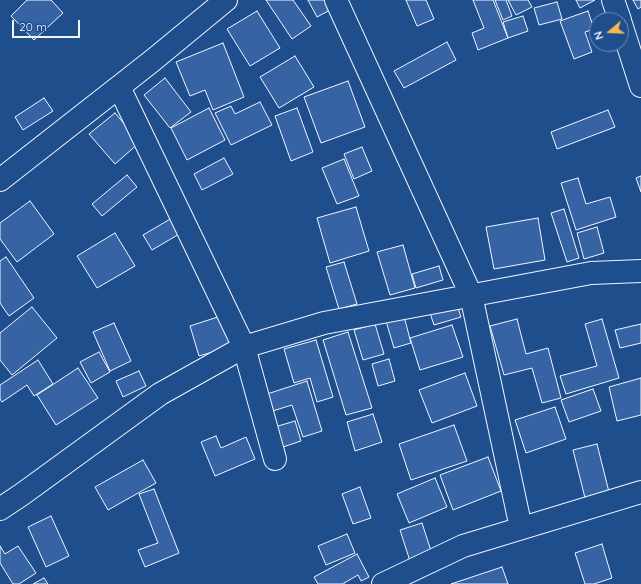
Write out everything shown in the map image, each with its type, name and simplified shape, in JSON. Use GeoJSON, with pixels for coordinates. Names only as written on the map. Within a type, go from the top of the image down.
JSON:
{"type":"FeatureCollection","features":[{"type":"Feature","properties":{"kind":"street"},"geometry":{"type":"LineString","coordinates":[[0,180],[119,87],[226,0]]}},
{"type":"Feature","properties":{"kind":"street"},"geometry":{"type":"LineString","coordinates":[[336,0],[471,295],[521,528]]}},
{"type":"Feature","properties":{"kind":"street"},"geometry":{"type":"LineString","coordinates":[[613,0],[617,12]]}},
{"type":"Feature","properties":{"kind":"street"},"geometry":{"type":"LineString","coordinates":[[634,43],[641,86]]}},
{"type":"Feature","properties":{"kind":"street"},"geometry":{"type":"LineString","coordinates":[[119,87],[244,347],[275,458]]}},
{"type":"Feature","properties":{"kind":"street"},"geometry":{"type":"LineString","coordinates":[[0,508],[22,495],[160,394],[244,347],[324,323],[591,273],[641,271]]}},
{"type":"Feature","properties":{"kind":"street"},"geometry":{"type":"LineString","coordinates":[[383,584],[463,546],[641,492]]}},
{"type":"Feature","properties":{"kind":"building"},"geometry":{"type":"Polygon","coordinates":[[[27,0],[51,0],[63,13],[34,40],[11,16],[27,0]]]}},
{"type":"Feature","properties":{"kind":"building"},"geometry":{"type":"Polygon","coordinates":[[[266,0],[293,0],[311,26],[292,39],[266,0]]]}},
{"type":"Feature","properties":{"kind":"building"},"geometry":{"type":"Polygon","coordinates":[[[308,0],[325,0],[330,10],[317,17],[308,0]]]}},
{"type":"Feature","properties":{"kind":"building"},"geometry":{"type":"Polygon","coordinates":[[[406,0],[426,0],[434,19],[417,26],[406,0]]]}},
{"type":"Feature","properties":{"kind":"building"},"geometry":{"type":"Polygon","coordinates":[[[473,0],[493,0],[508,38],[478,50],[472,33],[484,28],[473,0]]]}},
{"type":"Feature","properties":{"kind":"building"},"geometry":{"type":"Polygon","coordinates":[[[495,0],[506,0],[512,16],[503,20],[495,0]]]}},
{"type":"Feature","properties":{"kind":"building"},"geometry":{"type":"Polygon","coordinates":[[[508,0],[528,0],[532,7],[516,15],[508,0]]]}},
{"type":"Feature","properties":{"kind":"building"},"geometry":{"type":"Polygon","coordinates":[[[576,0],[595,0],[580,8],[576,0]]]}},
{"type":"Feature","properties":{"kind":"building"},"geometry":{"type":"Polygon","coordinates":[[[633,0],[641,0],[641,7],[638,9],[633,0]]]}},
{"type":"Feature","properties":{"kind":"building"},"geometry":{"type":"Polygon","coordinates":[[[557,2],[562,19],[539,25],[534,8],[557,2]]]}},
{"type":"Feature","properties":{"kind":"building"},"geometry":{"type":"Polygon","coordinates":[[[257,11],[280,48],[250,66],[227,29],[257,11]]]}},
{"type":"Feature","properties":{"kind":"building"},"geometry":{"type":"Polygon","coordinates":[[[588,11],[589,31],[585,32],[589,43],[589,52],[592,52],[574,59],[560,21],[588,11]]]}},
{"type":"Feature","properties":{"kind":"building"},"geometry":{"type":"Polygon","coordinates":[[[523,16],[528,31],[508,38],[503,22],[523,16]]]}},
{"type":"Feature","properties":{"kind":"building"},"geometry":{"type":"Polygon","coordinates":[[[447,42],[456,60],[404,88],[394,71],[447,42]]]}},
{"type":"Feature","properties":{"kind":"building"},"geometry":{"type":"Polygon","coordinates":[[[223,43],[244,97],[213,110],[205,90],[190,96],[176,62],[223,43]]]}},
{"type":"Feature","properties":{"kind":"building"},"geometry":{"type":"Polygon","coordinates":[[[295,56],[314,87],[279,108],[260,77],[295,56]]]}},
{"type":"Feature","properties":{"kind":"building"},"geometry":{"type":"Polygon","coordinates":[[[165,78],[191,112],[170,128],[144,95],[165,78]]]}},
{"type":"Feature","properties":{"kind":"building"},"geometry":{"type":"Polygon","coordinates":[[[348,81],[365,127],[321,143],[304,97],[348,81]]]}},
{"type":"Feature","properties":{"kind":"building"},"geometry":{"type":"Polygon","coordinates":[[[44,98],[53,111],[23,130],[15,117],[44,98]]]}},
{"type":"Feature","properties":{"kind":"building"},"geometry":{"type":"Polygon","coordinates":[[[260,102],[272,125],[231,145],[215,113],[231,106],[235,114],[260,102]]]}},
{"type":"Feature","properties":{"kind":"building"},"geometry":{"type":"Polygon","coordinates":[[[209,108],[225,140],[187,160],[171,128],[209,108]]]}},
{"type":"Feature","properties":{"kind":"building"},"geometry":{"type":"Polygon","coordinates":[[[297,108],[313,152],[291,161],[275,116],[297,108]]]}},
{"type":"Feature","properties":{"kind":"building"},"geometry":{"type":"Polygon","coordinates":[[[608,110],[615,127],[557,149],[551,132],[608,110]]]}},
{"type":"Feature","properties":{"kind":"building"},"geometry":{"type":"Polygon","coordinates":[[[115,113],[140,142],[115,164],[89,134],[115,113]]]}},
{"type":"Feature","properties":{"kind":"building"},"geometry":{"type":"Polygon","coordinates":[[[362,147],[372,171],[354,179],[344,154],[362,147]]]}},
{"type":"Feature","properties":{"kind":"building"},"geometry":{"type":"Polygon","coordinates":[[[224,158],[233,174],[202,190],[194,174],[224,158]]]}},
{"type":"Feature","properties":{"kind":"building"},"geometry":{"type":"Polygon","coordinates":[[[344,159],[359,196],[337,204],[322,168],[344,159]]]}},
{"type":"Feature","properties":{"kind":"building"},"geometry":{"type":"Polygon","coordinates":[[[127,175],[137,187],[102,216],[92,204],[127,175]]]}},
{"type":"Feature","properties":{"kind":"building"},"geometry":{"type":"Polygon","coordinates":[[[641,176],[641,192],[636,178],[641,176]]]}},
{"type":"Feature","properties":{"kind":"building"},"geometry":{"type":"Polygon","coordinates":[[[578,178],[586,204],[610,197],[616,217],[576,230],[561,183],[578,178]]]}},
{"type":"Feature","properties":{"kind":"building"},"geometry":{"type":"Polygon","coordinates":[[[30,201],[54,234],[17,262],[0,239],[0,223],[30,201]]]}},
{"type":"Feature","properties":{"kind":"building"},"geometry":{"type":"Polygon","coordinates":[[[356,207],[369,251],[330,263],[317,218],[356,207]]]}},
{"type":"Feature","properties":{"kind":"building"},"geometry":{"type":"Polygon","coordinates":[[[564,209],[579,258],[567,262],[551,213],[564,209]]]}},
{"type":"Feature","properties":{"kind":"building"},"geometry":{"type":"Polygon","coordinates":[[[172,218],[181,233],[152,250],[143,235],[172,218]]]}},
{"type":"Feature","properties":{"kind":"building"},"geometry":{"type":"Polygon","coordinates":[[[538,218],[545,260],[494,269],[486,227],[538,218]]]}},
{"type":"Feature","properties":{"kind":"building"},"geometry":{"type":"Polygon","coordinates":[[[597,227],[604,253],[584,259],[577,233],[597,227]]]}},
{"type":"Feature","properties":{"kind":"building"},"geometry":{"type":"Polygon","coordinates":[[[115,233],[135,266],[97,288],[77,256],[115,233]]]}},
{"type":"Feature","properties":{"kind":"building"},"geometry":{"type":"Polygon","coordinates":[[[403,245],[415,288],[390,295],[377,252],[403,245]]]}},
{"type":"Feature","properties":{"kind":"building"},"geometry":{"type":"Polygon","coordinates":[[[6,257],[34,298],[9,316],[0,303],[0,261],[6,257]]]}},
{"type":"Feature","properties":{"kind":"building"},"geometry":{"type":"Polygon","coordinates":[[[344,262],[357,304],[339,309],[326,267],[344,262]]]}},
{"type":"Feature","properties":{"kind":"building"},"geometry":{"type":"Polygon","coordinates":[[[439,266],[443,280],[416,288],[412,274],[439,266]]]}},
{"type":"Feature","properties":{"kind":"building"},"geometry":{"type":"Polygon","coordinates":[[[456,302],[461,317],[434,325],[429,310],[456,302]]]}},
{"type":"Feature","properties":{"kind":"building"},"geometry":{"type":"Polygon","coordinates":[[[32,307],[57,338],[12,375],[0,360],[0,333],[32,307]]]}},
{"type":"Feature","properties":{"kind":"building"},"geometry":{"type":"Polygon","coordinates":[[[224,315],[233,346],[199,356],[190,326],[224,315]]]}},
{"type":"Feature","properties":{"kind":"building"},"geometry":{"type":"Polygon","coordinates":[[[404,316],[411,343],[394,348],[386,321],[404,316]]]}},
{"type":"Feature","properties":{"kind":"building"},"geometry":{"type":"Polygon","coordinates":[[[517,319],[526,354],[548,348],[561,398],[542,403],[532,368],[504,375],[490,326],[517,319]]]}},
{"type":"Feature","properties":{"kind":"building"},"geometry":{"type":"Polygon","coordinates":[[[602,319],[619,378],[566,394],[560,376],[597,366],[585,324],[602,319]]]}},
{"type":"Feature","properties":{"kind":"building"},"geometry":{"type":"Polygon","coordinates":[[[114,323],[131,361],[110,371],[93,332],[114,323]]]}},
{"type":"Feature","properties":{"kind":"building"},"geometry":{"type":"Polygon","coordinates":[[[375,324],[384,354],[363,360],[354,330],[375,324]]]}},
{"type":"Feature","properties":{"kind":"building"},"geometry":{"type":"Polygon","coordinates":[[[641,324],[641,343],[620,348],[615,330],[641,324]]]}},
{"type":"Feature","properties":{"kind":"building"},"geometry":{"type":"Polygon","coordinates":[[[452,325],[463,357],[420,370],[410,338],[452,325]]]}},
{"type":"Feature","properties":{"kind":"building"},"geometry":{"type":"Polygon","coordinates":[[[348,332],[372,408],[346,415],[323,340],[348,332]]]}},
{"type":"Feature","properties":{"kind":"building"},"geometry":{"type":"Polygon","coordinates":[[[316,340],[333,397],[317,402],[310,378],[294,383],[284,349],[316,340]]]}},
{"type":"Feature","properties":{"kind":"building"},"geometry":{"type":"Polygon","coordinates":[[[99,352],[110,372],[91,383],[80,362],[99,352]]]}},
{"type":"Feature","properties":{"kind":"building"},"geometry":{"type":"Polygon","coordinates":[[[389,359],[395,381],[378,386],[372,364],[389,359]]]}},
{"type":"Feature","properties":{"kind":"building"},"geometry":{"type":"Polygon","coordinates":[[[38,360],[53,384],[34,396],[27,385],[2,402],[0,399],[0,385],[38,360]]]}},
{"type":"Feature","properties":{"kind":"building"},"geometry":{"type":"Polygon","coordinates":[[[78,368],[98,398],[56,425],[37,395],[78,368]]]}},
{"type":"Feature","properties":{"kind":"building"},"geometry":{"type":"Polygon","coordinates":[[[139,371],[146,386],[123,397],[116,381],[139,371]]]}},
{"type":"Feature","properties":{"kind":"building"},"geometry":{"type":"Polygon","coordinates":[[[465,373],[477,406],[432,423],[419,390],[465,373]]]}},
{"type":"Feature","properties":{"kind":"building"},"geometry":{"type":"Polygon","coordinates":[[[641,378],[641,415],[617,421],[609,387],[641,378]]]}},
{"type":"Feature","properties":{"kind":"building"},"geometry":{"type":"Polygon","coordinates":[[[307,381],[322,431],[303,437],[292,405],[266,413],[261,396],[307,381]]]}},
{"type":"Feature","properties":{"kind":"building"},"geometry":{"type":"Polygon","coordinates":[[[593,389],[601,411],[569,422],[561,400],[593,389]]]}},
{"type":"Feature","properties":{"kind":"building"},"geometry":{"type":"Polygon","coordinates":[[[555,407],[566,439],[526,453],[515,420],[555,407]]]}},
{"type":"Feature","properties":{"kind":"building"},"geometry":{"type":"Polygon","coordinates":[[[373,414],[382,442],[355,451],[347,422],[373,414]]]}},
{"type":"Feature","properties":{"kind":"building"},"geometry":{"type":"Polygon","coordinates":[[[295,421],[301,441],[274,450],[268,429],[295,421]]]}},
{"type":"Feature","properties":{"kind":"building"},"geometry":{"type":"Polygon","coordinates":[[[454,425],[467,461],[411,480],[399,444],[454,425]]]}},
{"type":"Feature","properties":{"kind":"building"},"geometry":{"type":"Polygon","coordinates":[[[216,436],[221,448],[246,437],[255,459],[215,476],[201,442],[216,436]]]}},
{"type":"Feature","properties":{"kind":"building"},"geometry":{"type":"Polygon","coordinates":[[[597,444],[610,496],[586,502],[573,450],[597,444]]]}},
{"type":"Feature","properties":{"kind":"building"},"geometry":{"type":"Polygon","coordinates":[[[488,457],[501,491],[453,510],[440,475],[488,457]]]}},
{"type":"Feature","properties":{"kind":"building"},"geometry":{"type":"Polygon","coordinates":[[[143,460],[156,483],[108,510],[95,487],[143,460]]]}},
{"type":"Feature","properties":{"kind":"building"},"geometry":{"type":"Polygon","coordinates":[[[435,478],[447,507],[409,523],[397,494],[435,478]]]}},
{"type":"Feature","properties":{"kind":"building"},"geometry":{"type":"Polygon","coordinates":[[[360,487],[371,518],[353,524],[342,494],[360,487]]]}},
{"type":"Feature","properties":{"kind":"building"},"geometry":{"type":"Polygon","coordinates":[[[154,489],[179,553],[145,567],[138,550],[158,543],[139,494],[154,489]]]}},
{"type":"Feature","properties":{"kind":"building"},"geometry":{"type":"Polygon","coordinates":[[[51,516],[69,556],[46,567],[28,527],[51,516]]]}},
{"type":"Feature","properties":{"kind":"building"},"geometry":{"type":"Polygon","coordinates":[[[422,523],[432,554],[410,561],[400,530],[422,523]]]}},
{"type":"Feature","properties":{"kind":"building"},"geometry":{"type":"Polygon","coordinates":[[[347,534],[355,553],[326,565],[318,546],[347,534]]]}},
{"type":"Feature","properties":{"kind":"building"},"geometry":{"type":"Polygon","coordinates":[[[602,544],[612,578],[594,584],[585,584],[575,553],[602,544]]]}},
{"type":"Feature","properties":{"kind":"building"},"geometry":{"type":"Polygon","coordinates":[[[0,546],[5,554],[18,546],[36,573],[19,584],[13,584],[0,563],[0,546]]]}},
{"type":"Feature","properties":{"kind":"building"},"geometry":{"type":"Polygon","coordinates":[[[357,554],[369,577],[361,581],[358,575],[344,584],[318,584],[314,577],[357,554]]]}},
{"type":"Feature","properties":{"kind":"building"},"geometry":{"type":"Polygon","coordinates":[[[502,567],[508,584],[451,584],[502,567]]]}},
{"type":"Feature","properties":{"kind":"building"},"geometry":{"type":"Polygon","coordinates":[[[44,578],[48,584],[33,584],[44,578]]]}}]}
